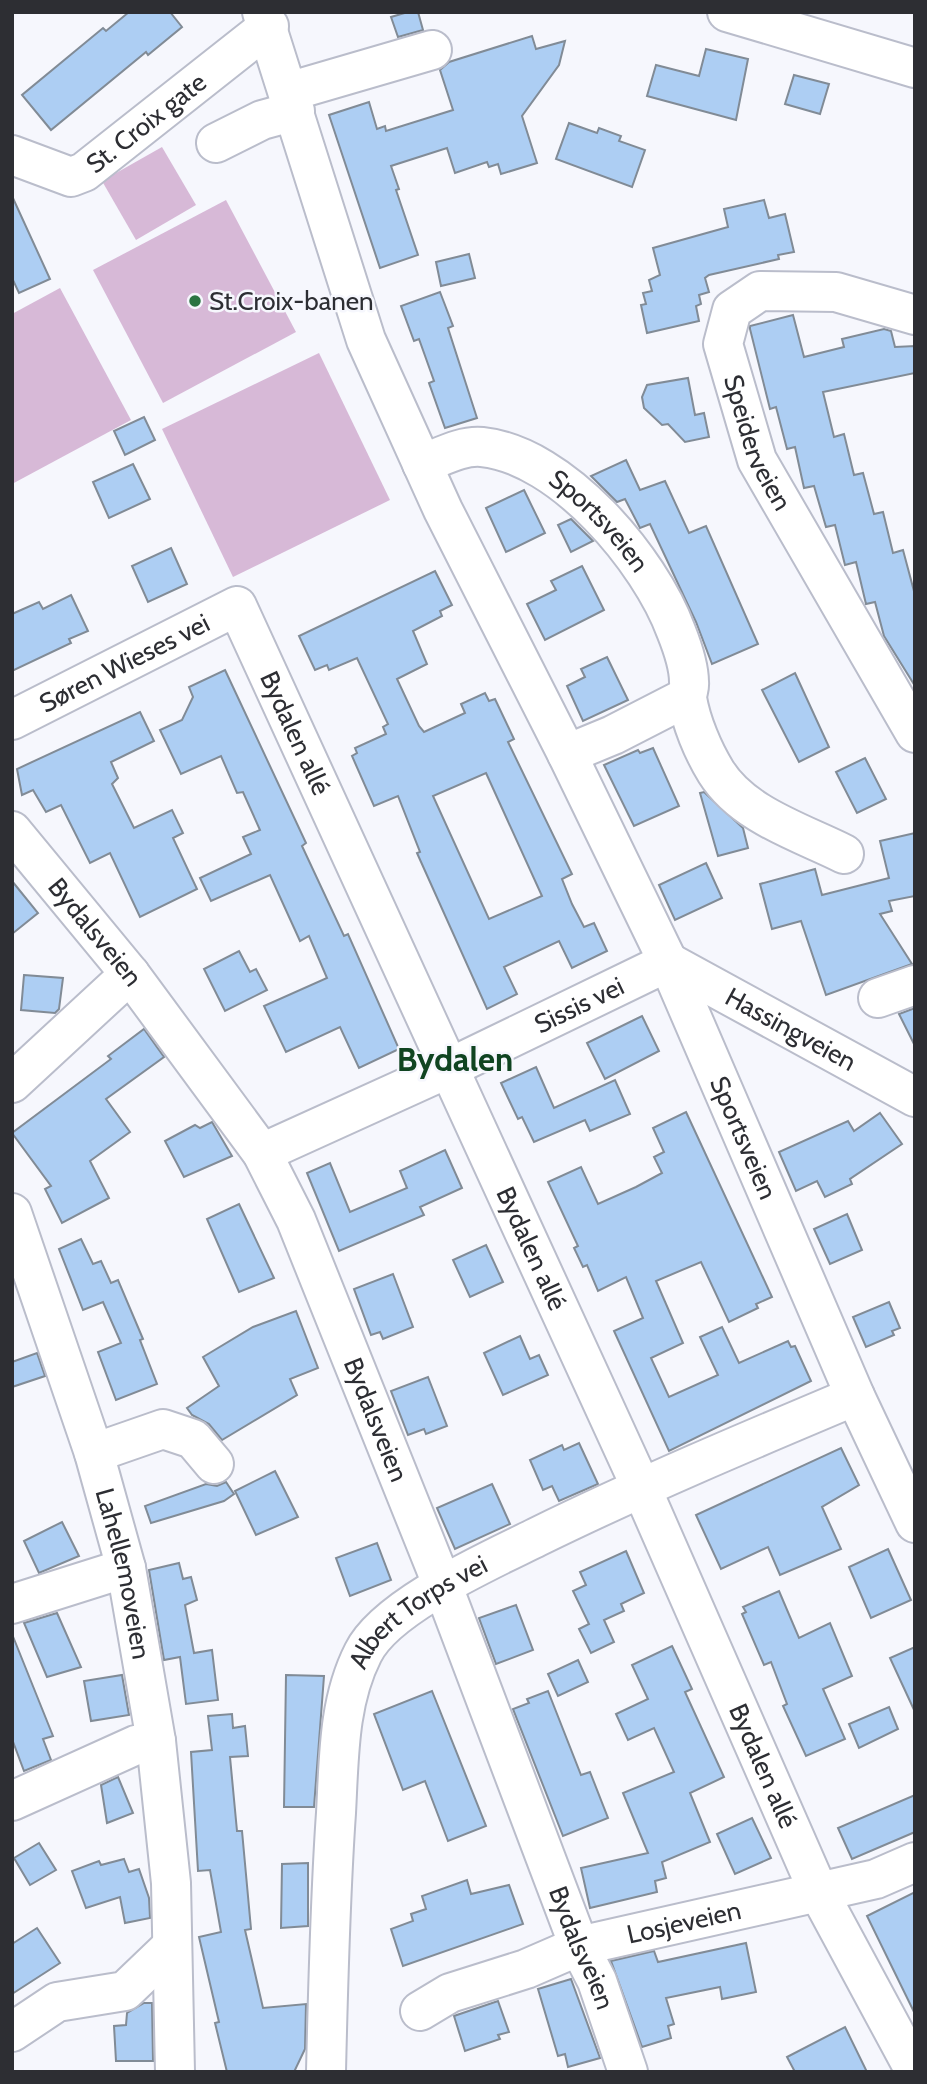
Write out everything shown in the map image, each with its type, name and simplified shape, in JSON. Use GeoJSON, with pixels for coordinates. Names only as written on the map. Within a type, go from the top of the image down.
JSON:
{"type":"FeatureCollection","features":[{"type":"Feature","properties":{"kind":"street"},"geometry":{"type":"LineString","coordinates":[[727,12],[915,68]]}},
{"type":"Feature","properties":{"kind":"street","name":"Sportsveien"},"geometry":{"type":"LineString","coordinates":[[266,19],[328,228],[366,340],[422,464],[568,754],[668,962],[855,1396],[915,1523]]}},
{"type":"Feature","properties":{"kind":"street","name":"St. Croix gate"},"geometry":{"type":"LineString","coordinates":[[12,155],[71,177],[84,172],[266,19]]}},
{"type":"Feature","properties":{"kind":"street"},"geometry":{"type":"LineString","coordinates":[[216,143],[262,120],[292,101],[432,50]]}},
{"type":"Feature","properties":{"kind":"street","name":"Speiderveien"},"geometry":{"type":"LineString","coordinates":[[915,314],[835,292],[760,291],[732,310],[723,344],[757,460],[915,733]]}},
{"type":"Feature","properties":{"kind":"street","name":"Sportsveien"},"geometry":{"type":"LineString","coordinates":[[422,464],[466,448],[496,450],[518,457],[561,482],[588,505],[629,549],[662,597],[686,663],[690,682],[687,697],[707,755],[730,789],[757,811],[844,854]]}},
{"type":"Feature","properties":{"kind":"street","name":"Søren Wieses vei"},"geometry":{"type":"LineString","coordinates":[[12,720],[237,606]]}},
{"type":"Feature","properties":{"kind":"street","name":"Bydalen allé"},"geometry":{"type":"LineString","coordinates":[[237,606],[447,1069],[641,1487],[819,1893],[915,2071]]}},
{"type":"Feature","properties":{"kind":"street"},"geometry":{"type":"LineString","coordinates":[[568,754],[687,697]]}},
{"type":"Feature","properties":{"kind":"street","name":"Bydalsveien"},"geometry":{"type":"LineString","coordinates":[[12,831],[130,974],[262,1153],[296,1220],[442,1584],[579,1946],[597,1981],[628,2072]]}},
{"type":"Feature","properties":{"kind":"street","name":"Sissis vei"},"geometry":{"type":"LineString","coordinates":[[262,1153],[447,1069],[668,962]]}},
{"type":"Feature","properties":{"kind":"street","name":"Hassingveien"},"geometry":{"type":"LineString","coordinates":[[668,962],[915,1097]]}},
{"type":"Feature","properties":{"kind":"street"},"geometry":{"type":"LineString","coordinates":[[12,1083],[130,974]]}},
{"type":"Feature","properties":{"kind":"street"},"geometry":{"type":"LineString","coordinates":[[878,998],[915,985]]}},
{"type":"Feature","properties":{"kind":"street","name":"Lahellemoveien"},"geometry":{"type":"LineString","coordinates":[[12,1213],[93,1453],[126,1568],[156,1741],[171,1883],[175,2072]]}},
{"type":"Feature","properties":{"kind":"street","name":"Albert Torps vei"},"geometry":{"type":"LineString","coordinates":[[326,2072],[330,1898],[341,1725],[350,1682],[364,1650],[391,1622],[442,1584],[641,1487],[855,1396]]}},
{"type":"Feature","properties":{"kind":"street"},"geometry":{"type":"LineString","coordinates":[[93,1453],[163,1429],[193,1439],[214,1464]]}},
{"type":"Feature","properties":{"kind":"street"},"geometry":{"type":"LineString","coordinates":[[12,1604],[126,1568]]}},
{"type":"Feature","properties":{"kind":"street"},"geometry":{"type":"LineString","coordinates":[[12,1801],[136,1745],[156,1741]]}},
{"type":"Feature","properties":{"kind":"street","name":"Losjeveien"},"geometry":{"type":"LineString","coordinates":[[420,2011],[450,1993],[526,1969],[579,1946],[876,1879],[915,1862]]}},
{"type":"Feature","properties":{"kind":"street"},"geometry":{"type":"LineString","coordinates":[[12,2032],[57,2002],[125,1991],[172,1946]]}},
{"type":"Feature","properties":{"kind":"shaded area"},"geometry":{"type":"Polygon","coordinates":[[[162,147],[196,205],[136,240],[102,181],[162,147]]]}},
{"type":"Feature","properties":{"kind":"shaded area","name":"St.Croix-banen"},"geometry":{"type":"Polygon","coordinates":[[[226,200],[296,332],[163,403],[93,270],[226,200]]]}},
{"type":"Feature","properties":{"kind":"shaded area"},"geometry":{"type":"Polygon","coordinates":[[[60,288],[131,420],[12,484],[12,314],[60,288]]]}},
{"type":"Feature","properties":{"kind":"shaded area"},"geometry":{"type":"Polygon","coordinates":[[[319,353],[390,500],[233,577],[162,429],[319,353]]]}},
{"type":"Feature","properties":{"kind":"building"},"geometry":{"type":"Polygon","coordinates":[[[129,12],[170,12],[182,27],[148,55],[146,52],[51,130],[22,95],[103,28],[106,31],[129,12]]]}},
{"type":"Feature","properties":{"kind":"building"},"geometry":{"type":"Polygon","coordinates":[[[418,12],[423,30],[398,37],[391,17],[418,12]]]}},
{"type":"Feature","properties":{"kind":"building"},"geometry":{"type":"Polygon","coordinates":[[[532,36],[536,49],[565,41],[559,65],[522,116],[537,163],[501,174],[498,164],[489,167],[487,162],[455,173],[447,148],[391,166],[399,189],[396,190],[418,255],[380,268],[329,115],[369,102],[377,129],[385,126],[386,131],[453,110],[440,70],[449,62],[532,36]]]}},
{"type":"Feature","properties":{"kind":"building"},"geometry":{"type":"Polygon","coordinates":[[[706,49],[748,59],[736,120],[647,96],[656,65],[699,76],[706,49]]]}},
{"type":"Feature","properties":{"kind":"building"},"geometry":{"type":"Polygon","coordinates":[[[794,75],[829,84],[820,114],[785,104],[794,75]]]}},
{"type":"Feature","properties":{"kind":"building"},"geometry":{"type":"Polygon","coordinates":[[[569,123],[597,133],[599,128],[621,136],[619,141],[645,150],[632,187],[556,159],[569,123]]]}},
{"type":"Feature","properties":{"kind":"building"},"geometry":{"type":"Polygon","coordinates":[[[12,196],[50,279],[19,293],[12,278],[12,196]]]}},
{"type":"Feature","properties":{"kind":"building"},"geometry":{"type":"Polygon","coordinates":[[[764,200],[769,218],[785,214],[794,252],[778,255],[779,259],[709,275],[705,278],[709,292],[699,295],[701,304],[696,306],[699,321],[647,333],[641,305],[646,304],[643,293],[652,291],[649,280],[660,275],[653,248],[728,227],[724,209],[764,200]]]}},
{"type":"Feature","properties":{"kind":"building"},"geometry":{"type":"Polygon","coordinates":[[[469,254],[475,278],[441,286],[436,262],[469,254]]]}},
{"type":"Feature","properties":{"kind":"building"},"geometry":{"type":"Polygon","coordinates":[[[440,292],[453,326],[448,328],[477,418],[445,428],[429,383],[434,381],[419,339],[414,341],[401,306],[440,292]]]}},
{"type":"Feature","properties":{"kind":"building"},"geometry":{"type":"Polygon","coordinates":[[[793,315],[804,357],[844,347],[842,339],[884,329],[891,331],[895,347],[915,346],[915,373],[823,392],[834,437],[844,434],[854,475],[863,473],[874,514],[883,512],[893,553],[903,550],[915,595],[915,686],[884,636],[875,602],[866,604],[856,562],[845,565],[835,525],[826,527],[814,486],[804,488],[795,447],[787,449],[776,407],[770,409],[750,326],[793,315]]]}},
{"type":"Feature","properties":{"kind":"building"},"geometry":{"type":"Polygon","coordinates":[[[688,378],[695,415],[704,413],[709,437],[685,442],[668,424],[662,425],[644,408],[642,397],[647,385],[688,378]]]}},
{"type":"Feature","properties":{"kind":"building"},"geometry":{"type":"Polygon","coordinates":[[[144,417],[155,440],[125,455],[114,431],[144,417]]]}},
{"type":"Feature","properties":{"kind":"building"},"geometry":{"type":"Polygon","coordinates":[[[626,460],[640,490],[665,481],[689,533],[706,526],[758,644],[712,664],[696,622],[650,524],[640,528],[625,499],[617,502],[591,476],[626,460]]]}},
{"type":"Feature","properties":{"kind":"building"},"geometry":{"type":"Polygon","coordinates":[[[133,464],[150,499],[109,518],[93,482],[133,464]]]}},
{"type":"Feature","properties":{"kind":"building"},"geometry":{"type":"Polygon","coordinates":[[[524,490],[545,533],[506,552],[486,508],[524,490]]]}},
{"type":"Feature","properties":{"kind":"building"},"geometry":{"type":"Polygon","coordinates":[[[571,519],[593,541],[571,552],[558,525],[571,519]]]}},
{"type":"Feature","properties":{"kind":"building"},"geometry":{"type":"Polygon","coordinates":[[[171,548],[187,584],[148,602],[132,566],[171,548]]]}},
{"type":"Feature","properties":{"kind":"building"},"geometry":{"type":"Polygon","coordinates":[[[582,566],[604,610],[545,640],[527,604],[556,590],[551,581],[582,566]]]}},
{"type":"Feature","properties":{"kind":"building"},"geometry":{"type":"Polygon","coordinates":[[[435,571],[452,605],[440,611],[442,616],[413,631],[427,664],[397,679],[424,732],[465,713],[461,704],[485,693],[489,701],[495,699],[514,739],[508,742],[572,874],[562,879],[572,904],[584,927],[594,923],[607,951],[572,968],[559,941],[504,967],[517,994],[487,1009],[417,853],[420,852],[398,796],[374,806],[352,756],[357,753],[355,748],[386,734],[383,727],[388,724],[357,658],[329,670],[327,665],[315,670],[299,636],[435,571]],[[486,773],[433,796],[489,919],[542,896],[486,773]]]}},
{"type":"Feature","properties":{"kind":"building"},"geometry":{"type":"Polygon","coordinates":[[[71,595],[88,631],[69,639],[71,643],[12,671],[12,614],[39,602],[43,609],[71,595]]]}},
{"type":"Feature","properties":{"kind":"building"},"geometry":{"type":"Polygon","coordinates":[[[607,657],[628,700],[583,721],[567,686],[585,677],[581,669],[607,657]]]}},
{"type":"Feature","properties":{"kind":"building"},"geometry":{"type":"Polygon","coordinates":[[[225,670],[306,843],[302,846],[344,936],[348,934],[399,1049],[359,1068],[340,1027],[286,1052],[264,1006],[327,978],[309,936],[300,941],[270,875],[211,901],[200,878],[251,854],[243,837],[260,830],[243,792],[237,793],[221,756],[181,774],[160,730],[182,720],[193,697],[189,687],[225,670]]]}},
{"type":"Feature","properties":{"kind":"building"},"geometry":{"type":"Polygon","coordinates":[[[795,673],[829,747],[799,762],[762,690],[795,673]]]}},
{"type":"Feature","properties":{"kind":"building"},"geometry":{"type":"Polygon","coordinates":[[[140,712],[154,741],[111,762],[118,778],[112,784],[134,828],[172,810],[183,833],[173,838],[197,889],[140,917],[110,853],[90,863],[61,805],[46,812],[33,790],[22,795],[17,769],[140,712]]]}},
{"type":"Feature","properties":{"kind":"building"},"geometry":{"type":"Polygon","coordinates":[[[653,748],[679,806],[634,826],[604,765],[638,750],[640,753],[653,748]]]}},
{"type":"Feature","properties":{"kind":"building"},"geometry":{"type":"Polygon","coordinates":[[[865,758],[886,799],[857,813],[836,772],[865,758]]]}},
{"type":"Feature","properties":{"kind":"building"},"geometry":{"type":"Polygon","coordinates":[[[704,792],[743,828],[748,848],[718,856],[700,793],[704,792]]]}},
{"type":"Feature","properties":{"kind":"building"},"geometry":{"type":"Polygon","coordinates":[[[915,833],[915,896],[889,901],[892,911],[880,914],[912,964],[826,995],[801,921],[772,929],[760,884],[815,869],[822,895],[889,878],[880,841],[915,833]]]}},
{"type":"Feature","properties":{"kind":"building"},"geometry":{"type":"Polygon","coordinates":[[[706,863],[722,898],[675,920],[659,885],[706,863]]]}},
{"type":"Feature","properties":{"kind":"building"},"geometry":{"type":"Polygon","coordinates":[[[12,881],[38,913],[12,934],[12,881]]]}},
{"type":"Feature","properties":{"kind":"building"},"geometry":{"type":"Polygon","coordinates":[[[239,951],[250,972],[256,969],[267,990],[225,1011],[204,969],[239,951]]]}},
{"type":"Feature","properties":{"kind":"building"},"geometry":{"type":"Polygon","coordinates":[[[24,975],[63,978],[59,1009],[55,1013],[21,1010],[24,975]]]}},
{"type":"Feature","properties":{"kind":"building"},"geometry":{"type":"Polygon","coordinates":[[[915,1008],[915,1046],[899,1014],[915,1008]]]}},
{"type":"Feature","properties":{"kind":"building"},"geometry":{"type":"Polygon","coordinates":[[[642,1016],[659,1051],[605,1079],[587,1043],[642,1016]]]}},
{"type":"Feature","properties":{"kind":"building"},"geometry":{"type":"Polygon","coordinates":[[[144,1029],[164,1057],[106,1099],[130,1132],[90,1161],[109,1198],[62,1223],[45,1189],[51,1186],[12,1133],[111,1059],[108,1056],[144,1029]]]}},
{"type":"Feature","properties":{"kind":"building"},"geometry":{"type":"Polygon","coordinates":[[[536,1067],[554,1108],[615,1080],[630,1114],[590,1131],[585,1120],[534,1142],[522,1117],[518,1119],[501,1083],[536,1067]]]}},
{"type":"Feature","properties":{"kind":"building"},"geometry":{"type":"Polygon","coordinates":[[[686,1112],[772,1297],[756,1304],[758,1308],[729,1322],[701,1262],[656,1281],[683,1343],[651,1358],[669,1397],[718,1375],[700,1337],[722,1327],[739,1363],[788,1341],[791,1347],[795,1346],[811,1381],[669,1451],[614,1331],[643,1318],[626,1277],[598,1291],[587,1265],[583,1267],[574,1248],[578,1246],[548,1182],[581,1167],[598,1204],[636,1187],[662,1173],[654,1157],[664,1152],[653,1128],[686,1112]]]}},
{"type":"Feature","properties":{"kind":"building"},"geometry":{"type":"Polygon","coordinates":[[[880,1113],[902,1144],[850,1179],[852,1184],[825,1197],[817,1181],[796,1191],[779,1152],[848,1121],[854,1131],[880,1113]]]}},
{"type":"Feature","properties":{"kind":"building"},"geometry":{"type":"Polygon","coordinates":[[[212,1122],[232,1156],[184,1177],[165,1141],[195,1125],[200,1128],[212,1122]]]}},
{"type":"Feature","properties":{"kind":"building"},"geometry":{"type":"Polygon","coordinates":[[[445,1150],[462,1188],[420,1207],[424,1215],[339,1251],[307,1173],[330,1163],[350,1212],[407,1188],[400,1171],[445,1150]]]}},
{"type":"Feature","properties":{"kind":"building"},"geometry":{"type":"Polygon","coordinates":[[[239,1204],[274,1278],[239,1292],[207,1219],[239,1204]]]}},
{"type":"Feature","properties":{"kind":"building"},"geometry":{"type":"Polygon","coordinates":[[[847,1214],[862,1250],[830,1264],[814,1229],[847,1214]]]}},
{"type":"Feature","properties":{"kind":"building"},"geometry":{"type":"Polygon","coordinates":[[[81,1239],[93,1264],[101,1261],[111,1283],[118,1280],[143,1339],[140,1340],[157,1384],[116,1400],[98,1352],[121,1343],[103,1302],[83,1310],[59,1249],[81,1239]]]}},
{"type":"Feature","properties":{"kind":"building"},"geometry":{"type":"Polygon","coordinates":[[[486,1245],[503,1282],[470,1297],[453,1260],[486,1245]]]}},
{"type":"Feature","properties":{"kind":"building"},"geometry":{"type":"Polygon","coordinates":[[[393,1274],[413,1327],[383,1339],[380,1332],[371,1335],[354,1289],[393,1274]]]}},
{"type":"Feature","properties":{"kind":"building"},"geometry":{"type":"Polygon","coordinates":[[[889,1302],[900,1328],[892,1331],[894,1335],[866,1347],[853,1317],[889,1302]]]}},
{"type":"Feature","properties":{"kind":"building"},"geometry":{"type":"Polygon","coordinates":[[[296,1311],[318,1368],[290,1379],[297,1395],[222,1440],[209,1424],[192,1415],[187,1408],[219,1386],[203,1357],[253,1327],[296,1311]]]}},
{"type":"Feature","properties":{"kind":"building"},"geometry":{"type":"Polygon","coordinates":[[[520,1336],[530,1359],[539,1355],[548,1375],[503,1395],[484,1353],[520,1336]]]}},
{"type":"Feature","properties":{"kind":"building"},"geometry":{"type":"Polygon","coordinates":[[[37,1353],[45,1376],[12,1387],[12,1362],[37,1353]]]}},
{"type":"Feature","properties":{"kind":"building"},"geometry":{"type":"Polygon","coordinates":[[[428,1377],[447,1426],[426,1434],[424,1429],[408,1435],[391,1391],[428,1377]]]}},
{"type":"Feature","properties":{"kind":"building"},"geometry":{"type":"Polygon","coordinates":[[[579,1443],[598,1484],[559,1501],[552,1486],[543,1490],[530,1460],[562,1445],[564,1450],[579,1443]]]}},
{"type":"Feature","properties":{"kind":"building"},"geometry":{"type":"Polygon","coordinates":[[[841,1448],[859,1485],[822,1507],[841,1549],[780,1575],[768,1547],[721,1569],[696,1515],[841,1448]]]}},
{"type":"Feature","properties":{"kind":"building"},"geometry":{"type":"Polygon","coordinates":[[[275,1471],[298,1517],[256,1535],[235,1491],[275,1471]]]}},
{"type":"Feature","properties":{"kind":"building"},"geometry":{"type":"Polygon","coordinates":[[[226,1482],[234,1494],[224,1501],[151,1523],[145,1506],[206,1484],[217,1486],[226,1482]]]}},
{"type":"Feature","properties":{"kind":"building"},"geometry":{"type":"Polygon","coordinates":[[[492,1484],[510,1524],[455,1549],[437,1508],[492,1484]]]}},
{"type":"Feature","properties":{"kind":"building"},"geometry":{"type":"Polygon","coordinates":[[[62,1522],[79,1556],[39,1573],[24,1541],[62,1522]]]}},
{"type":"Feature","properties":{"kind":"building"},"geometry":{"type":"Polygon","coordinates":[[[377,1543],[391,1580],[350,1596],[336,1558],[377,1543]]]}},
{"type":"Feature","properties":{"kind":"building"},"geometry":{"type":"Polygon","coordinates":[[[888,1549],[911,1600],[871,1618],[849,1567],[888,1549]]]}},
{"type":"Feature","properties":{"kind":"building"},"geometry":{"type":"Polygon","coordinates":[[[626,1551],[644,1593],[621,1604],[624,1611],[604,1620],[614,1642],[591,1653],[579,1629],[589,1624],[573,1591],[586,1585],[580,1572],[626,1551]]]}},
{"type":"Feature","properties":{"kind":"building"},"geometry":{"type":"Polygon","coordinates":[[[179,1563],[183,1579],[191,1577],[197,1600],[185,1605],[194,1653],[212,1650],[218,1700],[186,1704],[180,1657],[164,1660],[149,1570],[179,1563]]]}},
{"type":"Feature","properties":{"kind":"building"},"geometry":{"type":"Polygon","coordinates":[[[779,1591],[799,1638],[830,1623],[852,1676],[823,1689],[845,1739],[806,1756],[783,1706],[787,1704],[771,1662],[764,1665],[742,1614],[746,1612],[743,1607],[779,1591]]]}},
{"type":"Feature","properties":{"kind":"building"},"geometry":{"type":"Polygon","coordinates":[[[516,1605],[533,1650],[496,1664],[479,1618],[516,1605]]]}},
{"type":"Feature","properties":{"kind":"building"},"geometry":{"type":"Polygon","coordinates":[[[57,1613],[81,1667],[47,1677],[24,1623],[57,1613]]]}},
{"type":"Feature","properties":{"kind":"building"},"geometry":{"type":"Polygon","coordinates":[[[12,1634],[53,1736],[43,1739],[51,1760],[24,1771],[12,1739],[12,1634]]]}},
{"type":"Feature","properties":{"kind":"building"},"geometry":{"type":"Polygon","coordinates":[[[672,1646],[692,1689],[685,1692],[724,1777],[690,1793],[710,1842],[662,1862],[666,1878],[655,1881],[657,1892],[590,1908],[581,1868],[648,1853],[623,1793],[674,1772],[654,1728],[628,1740],[616,1714],[648,1699],[632,1665],[672,1646]]]}},
{"type":"Feature","properties":{"kind":"building"},"geometry":{"type":"Polygon","coordinates":[[[915,1647],[915,1712],[890,1658],[915,1647]]]}},
{"type":"Feature","properties":{"kind":"building"},"geometry":{"type":"Polygon","coordinates":[[[578,1660],[588,1682],[558,1696],[548,1674],[578,1660]]]}},
{"type":"Feature","properties":{"kind":"building"},"geometry":{"type":"Polygon","coordinates":[[[122,1675],[129,1715],[91,1721],[84,1681],[122,1675]]]}},
{"type":"Feature","properties":{"kind":"building"},"geometry":{"type":"Polygon","coordinates":[[[286,1675],[324,1676],[314,1807],[284,1807],[286,1675]]]}},
{"type":"Feature","properties":{"kind":"building"},"geometry":{"type":"Polygon","coordinates":[[[432,1691],[486,1826],[448,1841],[425,1781],[403,1790],[374,1714],[432,1691]]]}},
{"type":"Feature","properties":{"kind":"building"},"geometry":{"type":"Polygon","coordinates":[[[548,1691],[581,1775],[590,1772],[608,1818],[563,1836],[513,1709],[529,1703],[527,1699],[548,1691]]]}},
{"type":"Feature","properties":{"kind":"building"},"geometry":{"type":"Polygon","coordinates":[[[889,1707],[898,1729],[859,1748],[849,1724],[889,1707]]]}},
{"type":"Feature","properties":{"kind":"building"},"geometry":{"type":"Polygon","coordinates":[[[232,1714],[233,1728],[245,1726],[248,1756],[230,1757],[237,1831],[242,1831],[251,1929],[245,1930],[263,2008],[306,2004],[305,2049],[294,2072],[227,2072],[215,2023],[219,2022],[199,1937],[221,1932],[210,1870],[198,1871],[191,1752],[212,1750],[208,1716],[232,1714]]]}},
{"type":"Feature","properties":{"kind":"building"},"geometry":{"type":"Polygon","coordinates":[[[118,1777],[133,1813],[107,1823],[101,1785],[118,1777]]]}},
{"type":"Feature","properties":{"kind":"building"},"geometry":{"type":"Polygon","coordinates":[[[915,1795],[915,1832],[852,1859],[838,1828],[915,1795]]]}},
{"type":"Feature","properties":{"kind":"building"},"geometry":{"type":"Polygon","coordinates":[[[752,1818],[771,1858],[735,1874],[717,1834],[752,1818]]]}},
{"type":"Feature","properties":{"kind":"building"},"geometry":{"type":"Polygon","coordinates":[[[39,1843],[56,1870],[30,1885],[14,1858],[39,1843]]]}},
{"type":"Feature","properties":{"kind":"building"},"geometry":{"type":"Polygon","coordinates":[[[124,1859],[129,1872],[139,1869],[149,1898],[150,1918],[125,1923],[120,1897],[86,1908],[72,1871],[99,1861],[101,1865],[124,1859]]]}},
{"type":"Feature","properties":{"kind":"building"},"geometry":{"type":"Polygon","coordinates":[[[308,1863],[308,1926],[281,1928],[282,1864],[308,1863]]]}},
{"type":"Feature","properties":{"kind":"building"},"geometry":{"type":"Polygon","coordinates":[[[467,1880],[471,1894],[509,1885],[523,1924],[403,1966],[391,1929],[413,1921],[411,1914],[426,1909],[422,1896],[467,1880]]]}},
{"type":"Feature","properties":{"kind":"building"},"geometry":{"type":"Polygon","coordinates":[[[915,1892],[915,2014],[867,1916],[915,1892]]]}},
{"type":"Feature","properties":{"kind":"building"},"geometry":{"type":"Polygon","coordinates":[[[37,1928],[60,1963],[12,1994],[12,1944],[37,1928]]]}},
{"type":"Feature","properties":{"kind":"building"},"geometry":{"type":"Polygon","coordinates":[[[746,1943],[756,1992],[722,1999],[720,1987],[666,1998],[674,2024],[668,2026],[671,2038],[642,2047],[611,1961],[654,1951],[658,1962],[746,1943]]]}},
{"type":"Feature","properties":{"kind":"building"},"geometry":{"type":"Polygon","coordinates":[[[571,1979],[600,2058],[568,2067],[565,2054],[558,2056],[538,1989],[571,1979]]]}},
{"type":"Feature","properties":{"kind":"building"},"geometry":{"type":"Polygon","coordinates":[[[498,2001],[509,2032],[498,2035],[500,2039],[465,2051],[454,2016],[498,2001]]]}},
{"type":"Feature","properties":{"kind":"building"},"geometry":{"type":"Polygon","coordinates":[[[144,2003],[152,2003],[153,2061],[116,2061],[114,2026],[126,2025],[127,2013],[144,2003]]]}},
{"type":"Feature","properties":{"kind":"building"},"geometry":{"type":"Polygon","coordinates":[[[845,2027],[867,2072],[795,2072],[787,2057],[845,2027]]]}},
{"type":"Feature","properties":{"kind":"place","name":"St.Croix-banen"},"geometry":{"type":"Point","coordinates":[195,301]}},
{"type":"Feature","properties":{"kind":"district","name":"Bydalen"},"geometry":{"type":"Point","coordinates":[455,1059]}}]}
